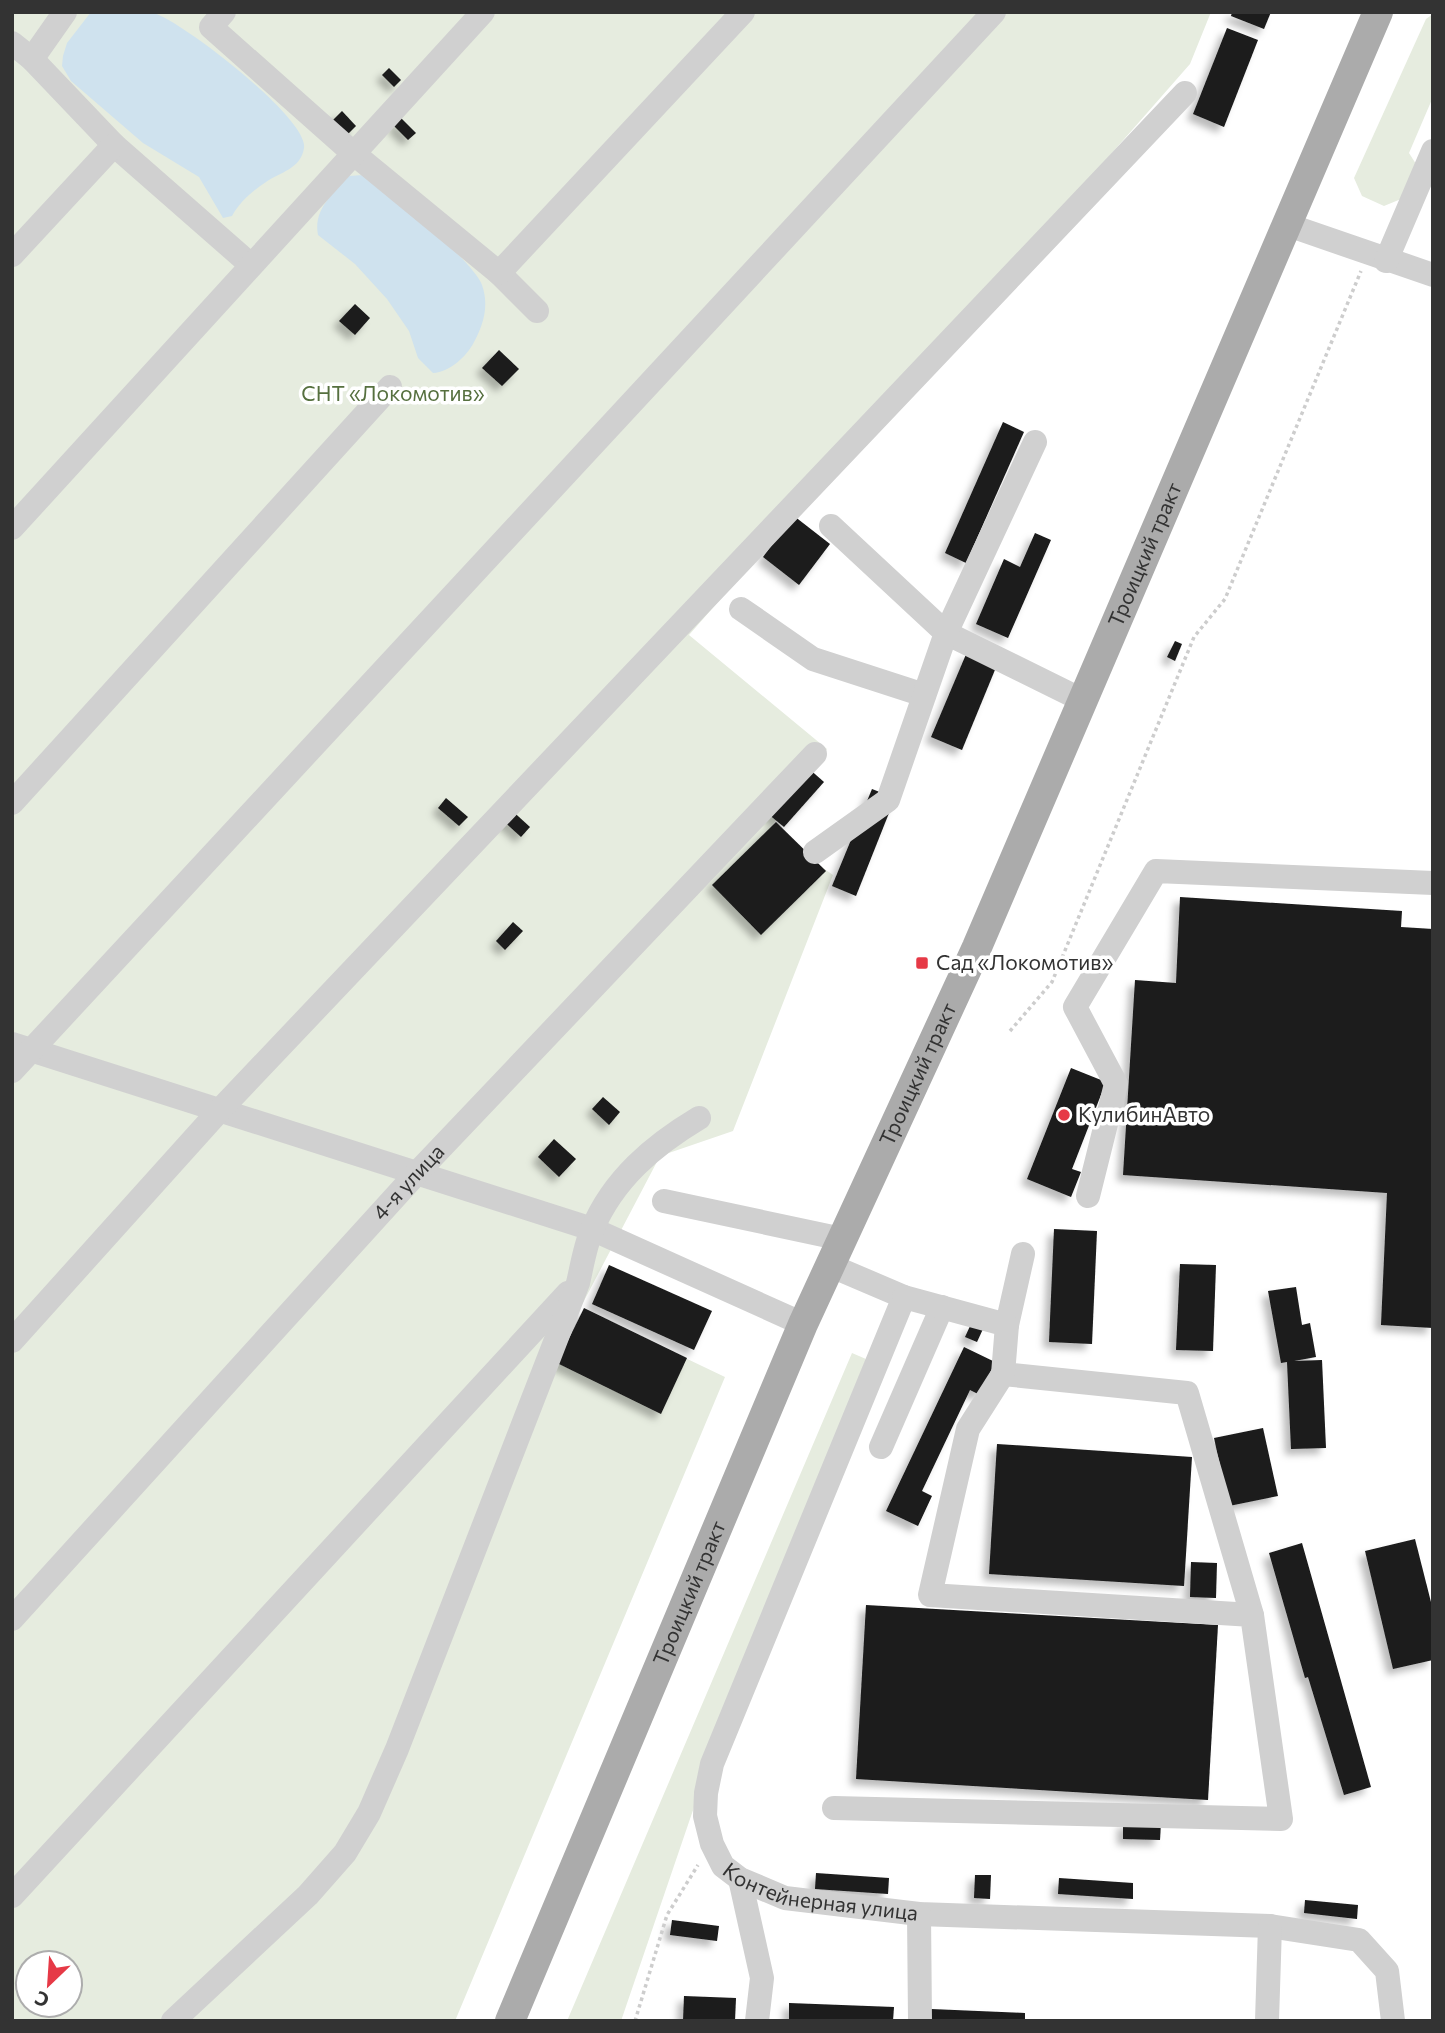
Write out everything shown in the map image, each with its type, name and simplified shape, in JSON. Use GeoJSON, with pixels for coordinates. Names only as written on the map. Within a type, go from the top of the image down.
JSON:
{"type":"FeatureCollection","features":[{"type":"Feature","properties":{"kind":"main road","name":"Троицкий тракт"},"geometry":{"type":"LineString","coordinates":[[510,2021],[803,1324],[977,947],[1378,12]]}},
{"type":"Feature","properties":{"kind":"street"},"geometry":{"type":"LineString","coordinates":[[32,59],[65,12]]}},
{"type":"Feature","properties":{"kind":"street"},"geometry":{"type":"LineString","coordinates":[[12,528],[483,12]]}},
{"type":"Feature","properties":{"kind":"street"},"geometry":{"type":"LineString","coordinates":[[499,273],[743,12]]}},
{"type":"Feature","properties":{"kind":"street"},"geometry":{"type":"LineString","coordinates":[[12,1071],[22,1048],[994,12]]}},
{"type":"Feature","properties":{"kind":"street"},"geometry":{"type":"LineString","coordinates":[[218,20],[353,153],[499,273],[537,310]]}},
{"type":"Feature","properties":{"kind":"street"},"geometry":{"type":"LineString","coordinates":[[12,43],[32,59],[114,145],[251,265]]}},
{"type":"Feature","properties":{"kind":"street"},"geometry":{"type":"LineString","coordinates":[[12,1341],[219,1111],[1185,93]]}},
{"type":"Feature","properties":{"kind":"street"},"geometry":{"type":"LineString","coordinates":[[12,255],[114,145]]}},
{"type":"Feature","properties":{"kind":"street"},"geometry":{"type":"LineString","coordinates":[[1377,258],[1426,186],[1433,151]]}},
{"type":"Feature","properties":{"kind":"street"},"geometry":{"type":"LineString","coordinates":[[1288,225],[1377,258],[1433,275]]}},
{"type":"Feature","properties":{"kind":"street"},"geometry":{"type":"LineString","coordinates":[[12,803],[390,387]]}},
{"type":"Feature","properties":{"kind":"street"},"geometry":{"type":"LineString","coordinates":[[815,852],[888,800],[946,633],[1035,442]]}},
{"type":"Feature","properties":{"kind":"street"},"geometry":{"type":"LineString","coordinates":[[831,526],[946,633],[1082,700]]}},
{"type":"Feature","properties":{"kind":"street"},"geometry":{"type":"LineString","coordinates":[[741,609],[813,659],[925,695]]}},
{"type":"Feature","properties":{"kind":"street","name":"4-я улица"},"geometry":{"type":"LineString","coordinates":[[12,1619],[416,1174],[815,754]]}},
{"type":"Feature","properties":{"kind":"street"},"geometry":{"type":"LineString","coordinates":[[1088,1196],[1116,1084],[1075,1007],[1156,871],[1433,883]]}},
{"type":"Feature","properties":{"kind":"street"},"geometry":{"type":"LineString","coordinates":[[22,1048],[592,1229],[803,1324]]}},
{"type":"Feature","properties":{"kind":"street"},"geometry":{"type":"LineString","coordinates":[[173,2021],[308,1895],[345,1853],[369,1813],[397,1749],[578,1283],[592,1229],[627,1173],[660,1141],[699,1118]]}},
{"type":"Feature","properties":{"kind":"street"},"geometry":{"type":"LineString","coordinates":[[664,1201],[836,1252],[904,1297],[1007,1325]]}},
{"type":"Feature","properties":{"kind":"street"},"geometry":{"type":"LineString","coordinates":[[1023,1254],[1007,1325],[1003,1374],[968,1429],[930,1595],[1252,1615]]}},
{"type":"Feature","properties":{"kind":"street"},"geometry":{"type":"LineString","coordinates":[[12,1896],[578,1283]]}},
{"type":"Feature","properties":{"kind":"street","name":"Контейнерная улица"},"geometry":{"type":"LineString","coordinates":[[904,1297],[712,1764],[705,1816],[712,1844],[723,1866],[740,1880],[785,1898],[919,1914],[1270,1926],[1359,1940],[1387,1970],[1393,2021]]}},
{"type":"Feature","properties":{"kind":"street"},"geometry":{"type":"LineString","coordinates":[[881,1447],[942,1307]]}},
{"type":"Feature","properties":{"kind":"street"},"geometry":{"type":"LineString","coordinates":[[834,1808],[1281,1819],[1252,1615],[1187,1393],[1003,1374]]}},
{"type":"Feature","properties":{"kind":"street"},"geometry":{"type":"LineString","coordinates":[[740,1880],[762,1978],[757,2021]]}},
{"type":"Feature","properties":{"kind":"street"},"geometry":{"type":"LineString","coordinates":[[919,1914],[920,2021]]}},
{"type":"Feature","properties":{"kind":"street"},"geometry":{"type":"LineString","coordinates":[[1267,2021],[1270,1926]]}},
{"type":"Feature","properties":{"kind":"path"},"geometry":{"type":"LineString","coordinates":[[1010,1031],[1052,982],[1194,637],[1225,599],[1377,258]]}},
{"type":"Feature","properties":{"kind":"path"},"geometry":{"type":"LineString","coordinates":[[635,2021],[667,1915],[712,1844]]}},
{"type":"Feature","properties":{"kind":"green space","name":"СНТ «Локомотив»"},"geometry":{"type":"Polygon","coordinates":[[[12,12],[1211,12],[1190,64],[689,635],[827,749],[769,830],[833,875],[733,1131],[660,1156],[565,1337],[681,1356],[725,1377],[455,2021],[12,2021],[12,12]]]}},
{"type":"Feature","properties":{"kind":"green space"},"geometry":{"type":"Polygon","coordinates":[[[1433,14],[1433,97],[1409,153],[1416,164],[1401,199],[1384,206],[1362,196],[1354,178],[1426,19],[1433,14]]]}},
{"type":"Feature","properties":{"kind":"green space"},"geometry":{"type":"Polygon","coordinates":[[[852,1353],[866,1359],[732,1696],[621,2021],[567,2021],[852,1353]]]}},
{"type":"Feature","properties":{"kind":"water"},"geometry":{"type":"Polygon","coordinates":[[[91,12],[151,12],[188,32],[240,72],[286,116],[300,134],[304,148],[299,161],[251,193],[232,216],[223,218],[199,177],[143,143],[71,81],[62,66],[63,56],[67,43],[91,12]]]}},
{"type":"Feature","properties":{"kind":"water"},"geometry":{"type":"Polygon","coordinates":[[[363,175],[447,244],[482,285],[485,307],[478,335],[462,358],[446,370],[433,373],[418,358],[409,331],[387,299],[355,264],[318,235],[318,218],[326,202],[349,176],[363,175]]]}},
{"type":"Feature","properties":{"kind":"building"},"geometry":{"type":"Polygon","coordinates":[[[1232,12],[1271,12],[1264,29],[1231,16],[1232,12]]]}},
{"type":"Feature","properties":{"kind":"building"},"geometry":{"type":"Polygon","coordinates":[[[1227,28],[1258,40],[1224,127],[1193,114],[1227,28]]]}},
{"type":"Feature","properties":{"kind":"building"},"geometry":{"type":"Polygon","coordinates":[[[389,68],[401,80],[394,87],[382,75],[389,68]]]}},
{"type":"Feature","properties":{"kind":"building"},"geometry":{"type":"Polygon","coordinates":[[[342,111],[356,126],[347,135],[333,120],[342,111]]]}},
{"type":"Feature","properties":{"kind":"building"},"geometry":{"type":"Polygon","coordinates":[[[401,118],[416,133],[408,140],[394,126],[401,118]]]}},
{"type":"Feature","properties":{"kind":"building"},"geometry":{"type":"Polygon","coordinates":[[[355,304],[370,318],[355,335],[339,321],[355,304]]]}},
{"type":"Feature","properties":{"kind":"building"},"geometry":{"type":"Polygon","coordinates":[[[499,350],[519,369],[502,386],[482,368],[499,350]]]}},
{"type":"Feature","properties":{"kind":"building"},"geometry":{"type":"Polygon","coordinates":[[[1003,422],[1024,432],[966,563],[945,553],[1003,422]]]}},
{"type":"Feature","properties":{"kind":"building"},"geometry":{"type":"Polygon","coordinates":[[[794,516],[830,544],[799,585],[763,557],[794,516]]]}},
{"type":"Feature","properties":{"kind":"building"},"geometry":{"type":"Polygon","coordinates":[[[1035,533],[1051,540],[1008,638],[976,624],[1004,559],[1020,567],[1035,533]]]}},
{"type":"Feature","properties":{"kind":"building"},"geometry":{"type":"Polygon","coordinates":[[[1175,641],[1182,644],[1175,661],[1167,657],[1175,641]]]}},
{"type":"Feature","properties":{"kind":"building"},"geometry":{"type":"Polygon","coordinates":[[[967,652],[997,665],[962,750],[931,737],[967,652]]]}},
{"type":"Feature","properties":{"kind":"building"},"geometry":{"type":"Polygon","coordinates":[[[807,767],[824,782],[784,827],[767,813],[807,767]]]}},
{"type":"Feature","properties":{"kind":"building"},"geometry":{"type":"Polygon","coordinates":[[[872,789],[895,798],[856,896],[832,886],[872,789]]]}},
{"type":"Feature","properties":{"kind":"building"},"geometry":{"type":"Polygon","coordinates":[[[446,798],[468,817],[459,826],[438,808],[446,798]]]}},
{"type":"Feature","properties":{"kind":"building"},"geometry":{"type":"Polygon","coordinates":[[[507,806],[530,827],[521,837],[498,816],[507,806]]]}},
{"type":"Feature","properties":{"kind":"building"},"geometry":{"type":"Polygon","coordinates":[[[776,822],[826,871],[761,935],[712,885],[776,822]]]}},
{"type":"Feature","properties":{"kind":"building"},"geometry":{"type":"Polygon","coordinates":[[[1180,897],[1402,911],[1401,927],[1433,929],[1433,1328],[1381,1325],[1387,1193],[1123,1175],[1135,980],[1176,983],[1180,897]]]}},
{"type":"Feature","properties":{"kind":"building"},"geometry":{"type":"Polygon","coordinates":[[[513,922],[523,931],[505,950],[496,941],[513,922]]]}},
{"type":"Feature","properties":{"kind":"building"},"geometry":{"type":"Polygon","coordinates":[[[1071,1068],[1106,1082],[1072,1169],[1081,1172],[1071,1197],[1027,1179],[1071,1068]]]}},
{"type":"Feature","properties":{"kind":"building"},"geometry":{"type":"Polygon","coordinates":[[[603,1097],[620,1112],[609,1125],[592,1109],[603,1097]]]}},
{"type":"Feature","properties":{"kind":"building"},"geometry":{"type":"Polygon","coordinates":[[[554,1139],[576,1159],[559,1177],[538,1157],[554,1139]]]}},
{"type":"Feature","properties":{"kind":"building"},"geometry":{"type":"Polygon","coordinates":[[[1054,1229],[1097,1231],[1092,1344],[1049,1342],[1054,1229]]]}},
{"type":"Feature","properties":{"kind":"building"},"geometry":{"type":"Polygon","coordinates":[[[1180,1264],[1216,1265],[1213,1351],[1176,1350],[1180,1264]]]}},
{"type":"Feature","properties":{"kind":"building"},"geometry":{"type":"Polygon","coordinates":[[[609,1265],[712,1311],[694,1350],[592,1304],[609,1265]]]}},
{"type":"Feature","properties":{"kind":"building"},"geometry":{"type":"Polygon","coordinates":[[[1296,1287],[1302,1325],[1310,1323],[1316,1357],[1294,1361],[1322,1360],[1326,1448],[1291,1449],[1287,1362],[1281,1363],[1268,1291],[1296,1287]]]}},
{"type":"Feature","properties":{"kind":"building"},"geometry":{"type":"Polygon","coordinates":[[[584,1308],[687,1358],[661,1414],[557,1363],[584,1308]]]}},
{"type":"Feature","properties":{"kind":"building"},"geometry":{"type":"Polygon","coordinates":[[[971,1324],[983,1329],[977,1342],[965,1337],[971,1324]]]}},
{"type":"Feature","properties":{"kind":"building"},"geometry":{"type":"Polygon","coordinates":[[[964,1347],[995,1362],[980,1395],[970,1390],[922,1491],[932,1496],[918,1526],[886,1511],[964,1347]]]}},
{"type":"Feature","properties":{"kind":"building"},"geometry":{"type":"Polygon","coordinates":[[[1263,1428],[1278,1496],[1229,1506],[1214,1438],[1263,1428]]]}},
{"type":"Feature","properties":{"kind":"building"},"geometry":{"type":"Polygon","coordinates":[[[997,1444],[1192,1457],[1184,1586],[989,1574],[997,1444]]]}},
{"type":"Feature","properties":{"kind":"building"},"geometry":{"type":"Polygon","coordinates":[[[1415,1539],[1433,1610],[1433,1660],[1393,1669],[1365,1551],[1415,1539]]]}},
{"type":"Feature","properties":{"kind":"building"},"geometry":{"type":"Polygon","coordinates":[[[1302,1543],[1371,1787],[1344,1795],[1308,1677],[1305,1678],[1269,1553],[1302,1543]]]}},
{"type":"Feature","properties":{"kind":"building"},"geometry":{"type":"Polygon","coordinates":[[[1191,1562],[1217,1563],[1216,1598],[1190,1597],[1191,1562]]]}},
{"type":"Feature","properties":{"kind":"building"},"geometry":{"type":"Polygon","coordinates":[[[866,1605],[1218,1625],[1208,1800],[856,1779],[866,1605]]]}},
{"type":"Feature","properties":{"kind":"building"},"geometry":{"type":"Polygon","coordinates":[[[1123,1822],[1161,1823],[1160,1840],[1123,1839],[1123,1822]]]}},
{"type":"Feature","properties":{"kind":"building"},"geometry":{"type":"Polygon","coordinates":[[[816,1873],[889,1878],[888,1894],[815,1889],[816,1873]]]}},
{"type":"Feature","properties":{"kind":"building"},"geometry":{"type":"Polygon","coordinates":[[[975,1875],[991,1875],[990,1899],[974,1898],[975,1875]]]}},
{"type":"Feature","properties":{"kind":"building"},"geometry":{"type":"Polygon","coordinates":[[[1059,1878],[1133,1883],[1133,1899],[1058,1894],[1059,1878]]]}},
{"type":"Feature","properties":{"kind":"building"},"geometry":{"type":"Polygon","coordinates":[[[1305,1900],[1358,1905],[1357,1919],[1304,1913],[1305,1900]]]}},
{"type":"Feature","properties":{"kind":"building"},"geometry":{"type":"Polygon","coordinates":[[[672,1920],[719,1926],[717,1941],[670,1935],[672,1920]]]}},
{"type":"Feature","properties":{"kind":"building"},"geometry":{"type":"Polygon","coordinates":[[[684,1996],[736,1998],[735,2021],[683,2021],[684,1996]]]}},
{"type":"Feature","properties":{"kind":"building"},"geometry":{"type":"Polygon","coordinates":[[[789,2003],[894,2007],[893,2021],[789,2021],[789,2003]]]}},
{"type":"Feature","properties":{"kind":"building"},"geometry":{"type":"Polygon","coordinates":[[[931,2009],[1025,2013],[1025,2021],[930,2021],[931,2009]]]}},
{"type":"Feature","properties":{"kind":"place","name":"Сад «Локомотив»"},"geometry":{"type":"Point","coordinates":[922,963]}},
{"type":"Feature","properties":{"kind":"place","name":"КулибинАвто"},"geometry":{"type":"Point","coordinates":[1064,1115]}}]}
